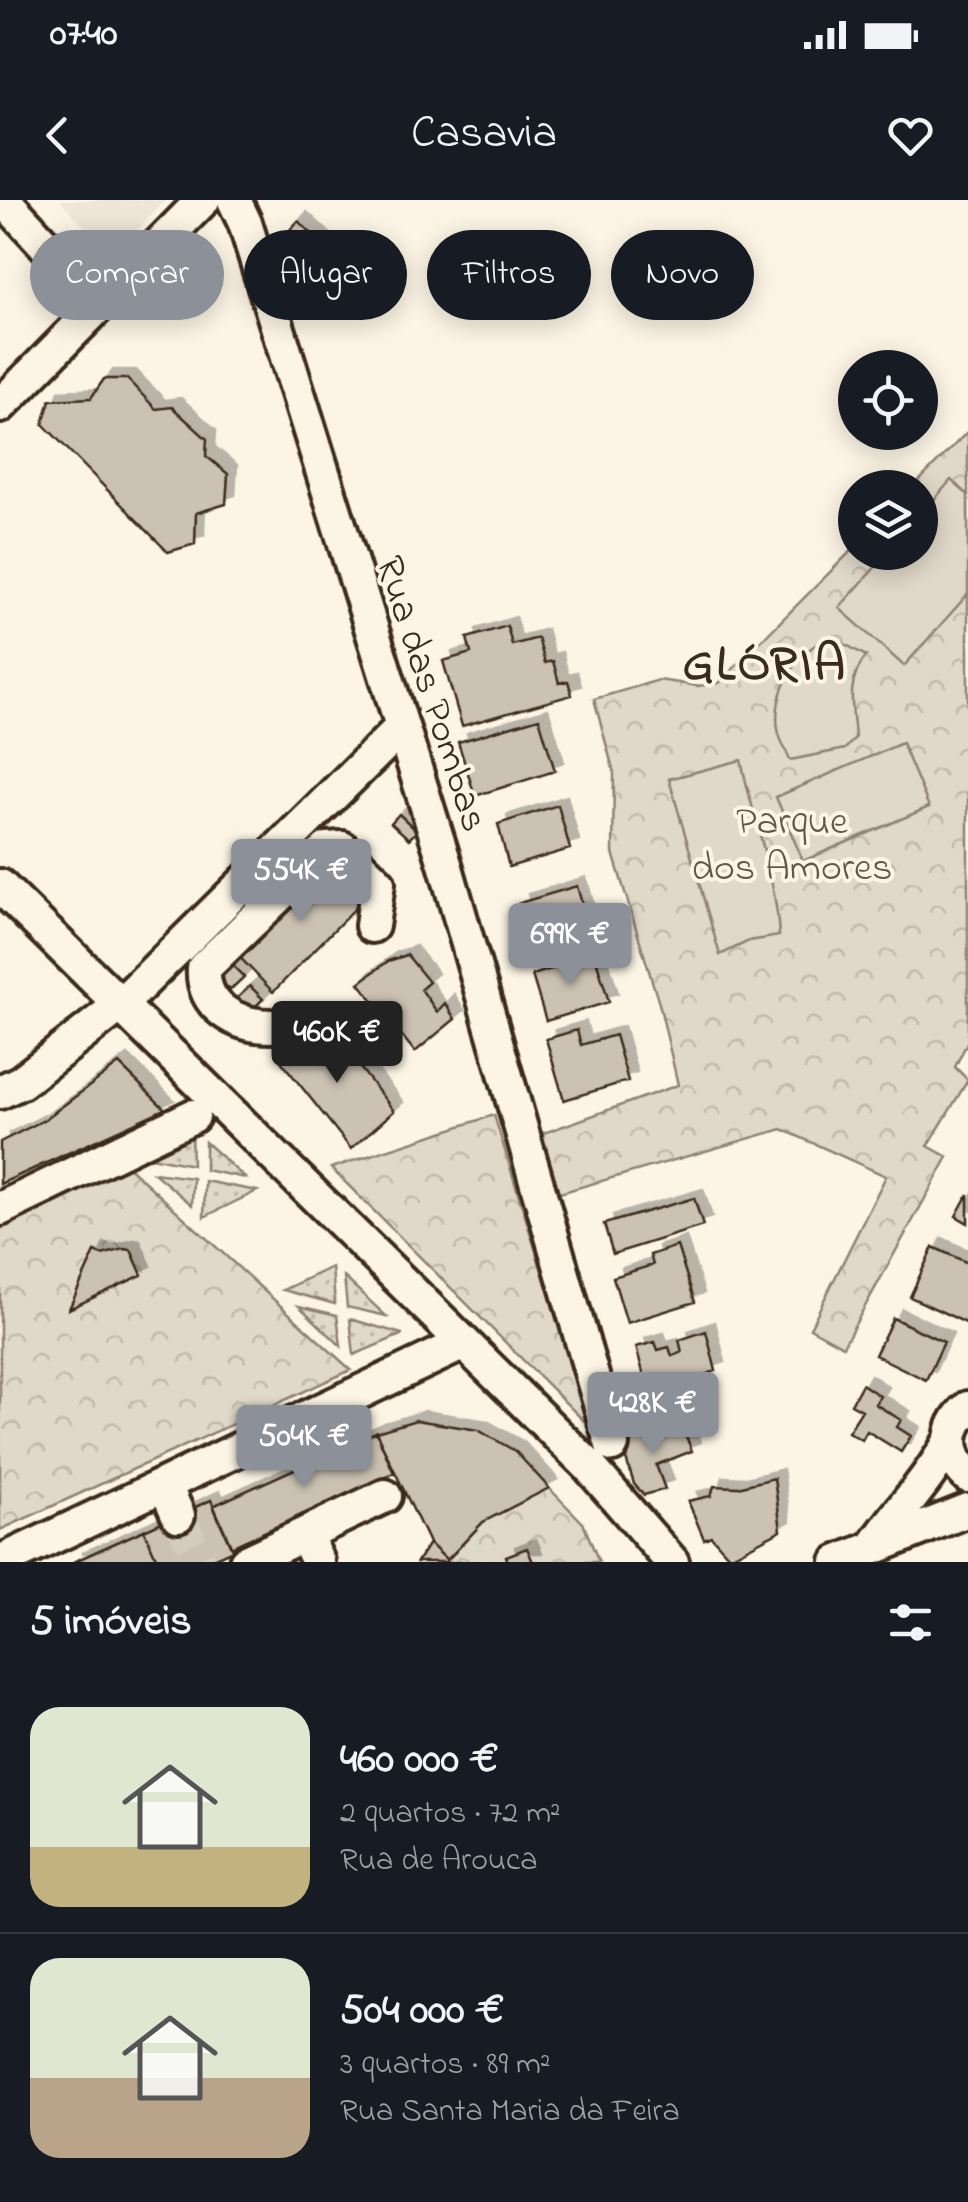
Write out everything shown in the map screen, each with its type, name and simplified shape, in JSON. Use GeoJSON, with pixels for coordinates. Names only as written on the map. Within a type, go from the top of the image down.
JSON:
{"type":"FeatureCollection","features":[{"type":"Feature","properties":{"kind":"street"},"geometry":{"type":"LineString","coordinates":[[4,200],[32,230]]}},
{"type":"Feature","properties":{"kind":"street"},"geometry":{"type":"LineString","coordinates":[[173,230],[204,200]]}},
{"type":"Feature","properties":{"kind":"street","name":"Rua das Pombas"},"geometry":{"type":"LineString","coordinates":[[234,200],[245,223],[402,728],[612,1445]]}},
{"type":"Feature","properties":{"kind":"street"},"geometry":{"type":"LineString","coordinates":[[0,406],[81,320]]}},
{"type":"Feature","properties":{"kind":"street"},"geometry":{"type":"LineString","coordinates":[[0,1092],[21,1082],[120,1005],[402,728]]}},
{"type":"Feature","properties":{"kind":"street"},"geometry":{"type":"LineString","coordinates":[[270,1026],[234,1021],[207,992],[204,968],[327,849],[342,848],[378,883],[372,926]]}},
{"type":"Feature","properties":{"kind":"street"},"geometry":{"type":"LineString","coordinates":[[0,886],[588,1465],[672,1562]]}},
{"type":"Feature","properties":{"kind":"street"},"geometry":{"type":"LineString","coordinates":[[0,1208],[193,1116]]}},
{"type":"Feature","properties":{"kind":"street"},"geometry":{"type":"LineString","coordinates":[[0,1562],[172,1500],[464,1343]]}},
{"type":"Feature","properties":{"kind":"street"},"geometry":{"type":"LineString","coordinates":[[875,1545],[929,1481],[950,1441],[956,1420],[968,1408]]}},
{"type":"Feature","properties":{"kind":"street"},"geometry":{"type":"LineString","coordinates":[[950,1441],[958,1466],[968,1476]]}},
{"type":"Feature","properties":{"kind":"street"},"geometry":{"type":"LineString","coordinates":[[246,1562],[311,1548],[385,1496]]}},
{"type":"Feature","properties":{"kind":"street"},"geometry":{"type":"LineString","coordinates":[[838,1562],[968,1510]]}},
{"type":"Feature","properties":{"kind":"street"},"geometry":{"type":"LineString","coordinates":[[626,1512],[638,1562]]}},
{"type":"Feature","properties":{"kind":"shaded area"},"geometry":{"type":"Polygon","coordinates":[[[60,200],[166,200],[138,230],[87,230],[60,200]]]}},
{"type":"Feature","properties":{"kind":"green space","name":"Parque dos Amores"},"geometry":{"type":"Polygon","coordinates":[[[968,431],[968,1041],[955,1067],[968,1080],[928,1146],[948,1157],[843,1346],[810,1328],[886,1176],[782,1129],[553,1195],[538,1135],[678,1085],[660,1007],[613,853],[614,773],[594,699],[659,680],[698,686],[719,683],[838,564],[838,570],[938,570],[938,470],[930,470],[968,431]]]}},
{"type":"Feature","properties":{"kind":"green space"},"geometry":{"type":"Polygon","coordinates":[[[951,480],[968,495],[968,594],[904,666],[839,608],[873,570],[938,570],[938,495],[951,480]]]}},
{"type":"Feature","properties":{"kind":"green space"},"geometry":{"type":"Polygon","coordinates":[[[834,638],[866,656],[853,686],[855,738],[845,749],[790,760],[778,729],[783,686],[798,660],[821,642],[834,638]]]}},
{"type":"Feature","properties":{"kind":"green space"},"geometry":{"type":"Polygon","coordinates":[[[902,743],[929,807],[803,861],[776,797],[902,743]]]}},
{"type":"Feature","properties":{"kind":"green space"},"geometry":{"type":"Polygon","coordinates":[[[741,760],[769,870],[779,936],[749,941],[720,955],[669,779],[741,760]]]}},
{"type":"Feature","properties":{"kind":"green space"},"geometry":{"type":"Polygon","coordinates":[[[494,1115],[590,1427],[331,1168],[494,1115]]]}},
{"type":"Feature","properties":{"kind":"green space"},"geometry":{"type":"Polygon","coordinates":[[[191,1130],[192,1165],[135,1154],[191,1130]]]}},
{"type":"Feature","properties":{"kind":"green space"},"geometry":{"type":"Polygon","coordinates":[[[205,1142],[245,1178],[205,1170],[205,1142]]]}},
{"type":"Feature","properties":{"kind":"green space"},"geometry":{"type":"Polygon","coordinates":[[[123,1162],[351,1370],[0,1530],[0,1218],[123,1162]]]}},
{"type":"Feature","properties":{"kind":"green space"},"geometry":{"type":"Polygon","coordinates":[[[154,1173],[193,1178],[192,1205],[154,1173]]]}},
{"type":"Feature","properties":{"kind":"green space"},"geometry":{"type":"Polygon","coordinates":[[[205,1181],[257,1191],[204,1217],[205,1181]]]}},
{"type":"Feature","properties":{"kind":"green space"},"geometry":{"type":"Polygon","coordinates":[[[332,1267],[335,1304],[283,1290],[332,1267]]]}},
{"type":"Feature","properties":{"kind":"green space"},"geometry":{"type":"Polygon","coordinates":[[[344,1277],[386,1316],[347,1307],[344,1277]]]}},
{"type":"Feature","properties":{"kind":"green space"},"geometry":{"type":"Polygon","coordinates":[[[299,1306],[337,1315],[341,1346],[299,1306]]]}},
{"type":"Feature","properties":{"kind":"green space"},"geometry":{"type":"Polygon","coordinates":[[[350,1319],[402,1334],[403,1334],[354,1355],[350,1319]]]}},
{"type":"Feature","properties":{"kind":"green space"},"geometry":{"type":"Polygon","coordinates":[[[549,1488],[583,1523],[599,1562],[446,1562],[483,1522],[549,1488]]]}},
{"type":"Feature","properties":{"kind":"building"},"geometry":{"type":"Polygon","coordinates":[[[298,221],[308,230],[290,230],[298,221]]]}},
{"type":"Feature","properties":{"kind":"building"},"geometry":{"type":"Polygon","coordinates":[[[104,379],[127,379],[156,409],[172,407],[207,439],[206,456],[228,474],[226,504],[196,513],[195,544],[168,552],[43,424],[50,400],[91,398],[104,379]]]}},
{"type":"Feature","properties":{"kind":"building"},"geometry":{"type":"Polygon","coordinates":[[[507,626],[512,645],[538,638],[545,663],[553,661],[559,683],[568,681],[572,695],[462,726],[443,661],[471,653],[467,638],[507,626]]]}},
{"type":"Feature","properties":{"kind":"building"},"geometry":{"type":"Polygon","coordinates":[[[539,718],[555,771],[475,796],[458,742],[539,718]]]}},
{"type":"Feature","properties":{"kind":"building"},"geometry":{"type":"Polygon","coordinates":[[[558,805],[570,849],[509,867],[498,824],[558,805]]]}},
{"type":"Feature","properties":{"kind":"building"},"geometry":{"type":"Polygon","coordinates":[[[399,814],[417,831],[409,839],[391,823],[399,814]]]}},
{"type":"Feature","properties":{"kind":"building"},"geometry":{"type":"Polygon","coordinates":[[[331,857],[368,895],[273,992],[234,951],[331,857]]]}},
{"type":"Feature","properties":{"kind":"building"},"geometry":{"type":"Polygon","coordinates":[[[577,886],[590,932],[533,948],[519,903],[577,886]]]}},
{"type":"Feature","properties":{"kind":"building"},"geometry":{"type":"Polygon","coordinates":[[[407,955],[429,982],[421,989],[437,1012],[445,1003],[455,1019],[415,1052],[359,983],[388,961],[407,955]]]}},
{"type":"Feature","properties":{"kind":"building"},"geometry":{"type":"Polygon","coordinates":[[[595,956],[609,1002],[546,1021],[532,975],[595,956]]]}},
{"type":"Feature","properties":{"kind":"building"},"geometry":{"type":"Polygon","coordinates":[[[229,962],[244,977],[230,990],[215,976],[229,962]]]}},
{"type":"Feature","properties":{"kind":"building"},"geometry":{"type":"Polygon","coordinates":[[[250,986],[263,999],[249,1013],[235,1000],[250,986]]]}},
{"type":"Feature","properties":{"kind":"building"},"geometry":{"type":"Polygon","coordinates":[[[328,1027],[394,1111],[351,1149],[277,1056],[297,1041],[302,1046],[328,1027]]]}},
{"type":"Feature","properties":{"kind":"building"},"geometry":{"type":"Polygon","coordinates":[[[577,1030],[581,1045],[615,1035],[628,1081],[564,1100],[546,1039],[577,1030]]]}},
{"type":"Feature","properties":{"kind":"building"},"geometry":{"type":"Polygon","coordinates":[[[119,1064],[165,1109],[0,1184],[0,1142],[44,1120],[119,1064]]]}},
{"type":"Feature","properties":{"kind":"building"},"geometry":{"type":"Polygon","coordinates":[[[968,1194],[968,1223],[956,1216],[968,1194]]]}},
{"type":"Feature","properties":{"kind":"building"},"geometry":{"type":"Polygon","coordinates":[[[694,1198],[703,1226],[613,1254],[604,1224],[694,1198]]]}},
{"type":"Feature","properties":{"kind":"building"},"geometry":{"type":"Polygon","coordinates":[[[677,1246],[695,1302],[627,1323],[613,1277],[653,1265],[650,1255],[677,1246]]]}},
{"type":"Feature","properties":{"kind":"building"},"geometry":{"type":"Polygon","coordinates":[[[933,1247],[968,1263],[968,1324],[910,1297],[933,1247]]]}},
{"type":"Feature","properties":{"kind":"building"},"geometry":{"type":"Polygon","coordinates":[[[131,1250],[142,1275],[69,1309],[95,1252],[102,1255],[131,1250]]]}},
{"type":"Feature","properties":{"kind":"building"},"geometry":{"type":"Polygon","coordinates":[[[893,1318],[944,1342],[926,1380],[875,1355],[893,1318]]]}},
{"type":"Feature","properties":{"kind":"building"},"geometry":{"type":"Polygon","coordinates":[[[706,1331],[716,1371],[649,1394],[636,1347],[655,1342],[658,1350],[669,1347],[672,1356],[682,1352],[679,1340],[706,1331]]]}},
{"type":"Feature","properties":{"kind":"building"},"geometry":{"type":"Polygon","coordinates":[[[862,1384],[880,1396],[875,1404],[901,1420],[897,1427],[911,1436],[901,1452],[867,1431],[862,1440],[848,1432],[862,1410],[851,1404],[862,1384]]]}},
{"type":"Feature","properties":{"kind":"building"},"geometry":{"type":"Polygon","coordinates":[[[416,1420],[478,1430],[515,1451],[549,1488],[483,1522],[447,1560],[429,1543],[376,1432],[416,1420]]]}},
{"type":"Feature","properties":{"kind":"building"},"geometry":{"type":"Polygon","coordinates":[[[682,1426],[692,1451],[656,1465],[665,1489],[644,1495],[634,1484],[620,1440],[641,1431],[644,1440],[682,1426]]]}},
{"type":"Feature","properties":{"kind":"building"},"geometry":{"type":"Polygon","coordinates":[[[376,1432],[394,1473],[231,1547],[213,1506],[376,1432]]]}},
{"type":"Feature","properties":{"kind":"building"},"geometry":{"type":"Polygon","coordinates":[[[774,1478],[781,1530],[730,1557],[711,1536],[704,1539],[688,1501],[711,1496],[714,1486],[738,1487],[774,1478]]]}},
{"type":"Feature","properties":{"kind":"building"},"geometry":{"type":"Polygon","coordinates":[[[211,1500],[233,1550],[206,1562],[158,1562],[144,1530],[211,1500]]]}},
{"type":"Feature","properties":{"kind":"building"},"geometry":{"type":"Polygon","coordinates":[[[144,1530],[158,1562],[73,1562],[144,1530]]]}},
{"type":"Feature","properties":{"kind":"building"},"geometry":{"type":"Polygon","coordinates":[[[429,1543],[447,1560],[446,1562],[417,1562],[429,1543]]]}},
{"type":"Feature","properties":{"kind":"building"},"geometry":{"type":"Polygon","coordinates":[[[527,1548],[533,1562],[508,1562],[506,1556],[527,1548]]]}},
{"type":"Feature","properties":{"kind":"tunnel"},"geometry":{"type":"LineString","coordinates":[[178,1515],[200,1562]]}},
{"type":"Feature","properties":{"kind":"district","name":"GLÓRIA"},"geometry":{"type":"Point","coordinates":[765,661]}}]}
